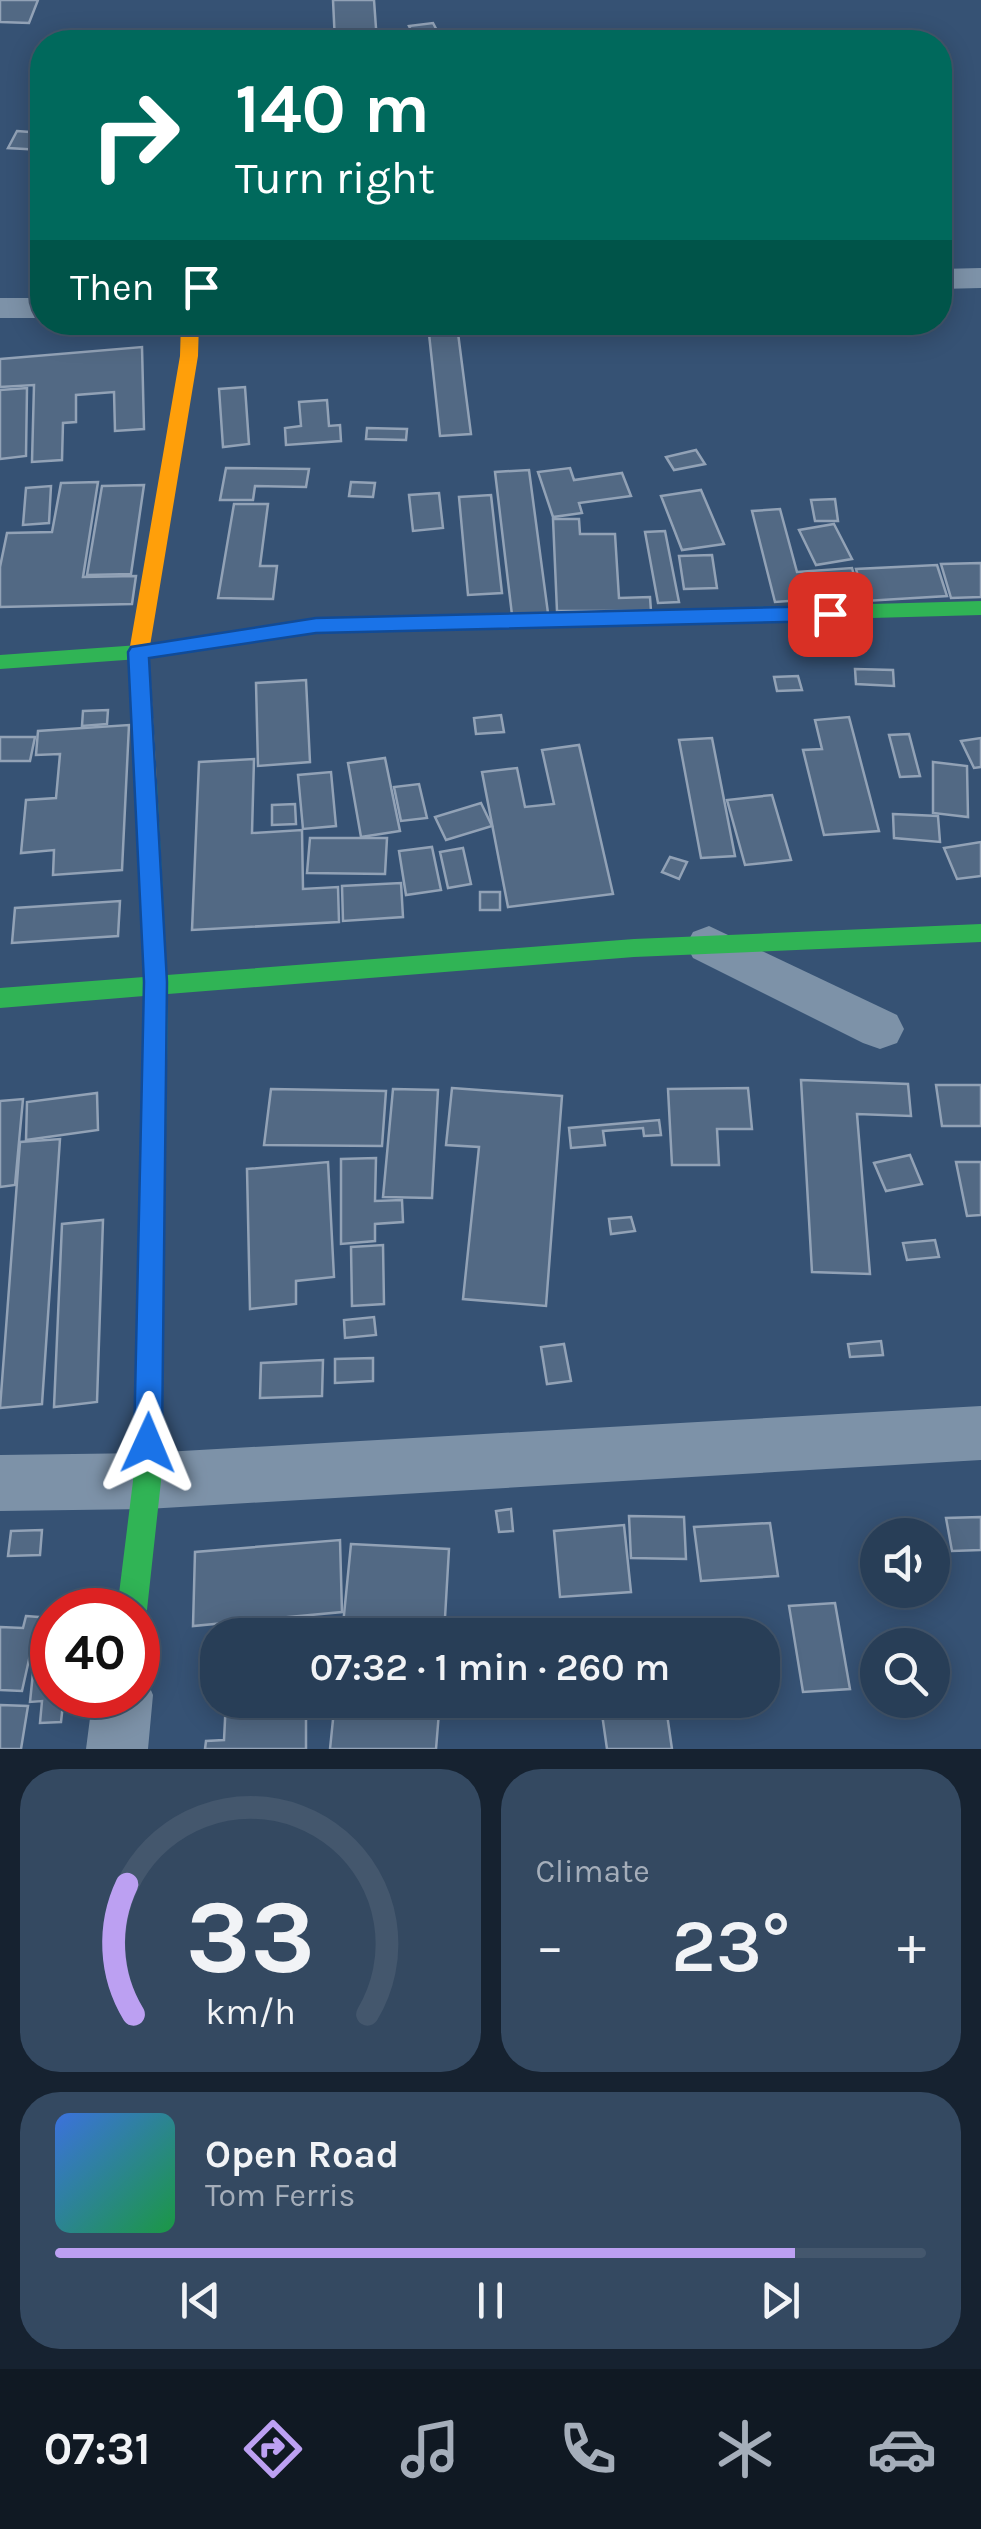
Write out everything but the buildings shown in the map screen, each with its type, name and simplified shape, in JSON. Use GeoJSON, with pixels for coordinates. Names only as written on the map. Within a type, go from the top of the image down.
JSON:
{"type":"FeatureCollection","features":[{"type":"Feature","properties":{"kind":"street"},"geometry":{"type":"LineString","coordinates":[[952,279],[981,278]]}},
{"type":"Feature","properties":{"kind":"street"},"geometry":{"type":"LineString","coordinates":[[0,308],[30,308]]}},
{"type":"Feature","properties":{"kind":"street"},"geometry":{"type":"LineString","coordinates":[[135,1588],[147,1482],[156,982],[139,652],[189,335]]}},
{"type":"Feature","properties":{"kind":"street"},"geometry":{"type":"LineString","coordinates":[[0,662],[139,652],[316,626],[981,608]]}},
{"type":"Feature","properties":{"kind":"street"},"geometry":{"type":"LineString","coordinates":[[0,998],[156,982],[709,944],[981,933]]}},
{"type":"Feature","properties":{"kind":"street"},"geometry":{"type":"LineString","coordinates":[[709,944],[880,1029]]}},
{"type":"Feature","properties":{"kind":"street"},"geometry":{"type":"LineString","coordinates":[[0,1483],[147,1482],[981,1433]]}},
{"type":"Feature","properties":{"kind":"street"},"geometry":{"type":"LineString","coordinates":[[117,1749],[120,1718]]}},
{"type":"Feature","properties":{"kind":"traffic: fast"},"geometry":{"type":"LineString","coordinates":[[0,662],[139,652],[316,626],[981,608]]}},
{"type":"Feature","properties":{"kind":"traffic: fast"},"geometry":{"type":"LineString","coordinates":[[135,1588],[147,1481],[156,982],[146,782]]}},
{"type":"Feature","properties":{"kind":"traffic: fast"},"geometry":{"type":"LineString","coordinates":[[0,998],[634,948],[981,933]]}},
{"type":"Feature","properties":{"kind":"traffic: slow"},"geometry":{"type":"LineString","coordinates":[[146,782],[139,652],[190,335]]}},
{"type":"Feature","properties":{"kind":"route"},"geometry":{"type":"LineString","coordinates":[[148,1443],[156,982],[139,652],[316,626],[830,614]]}}]}
